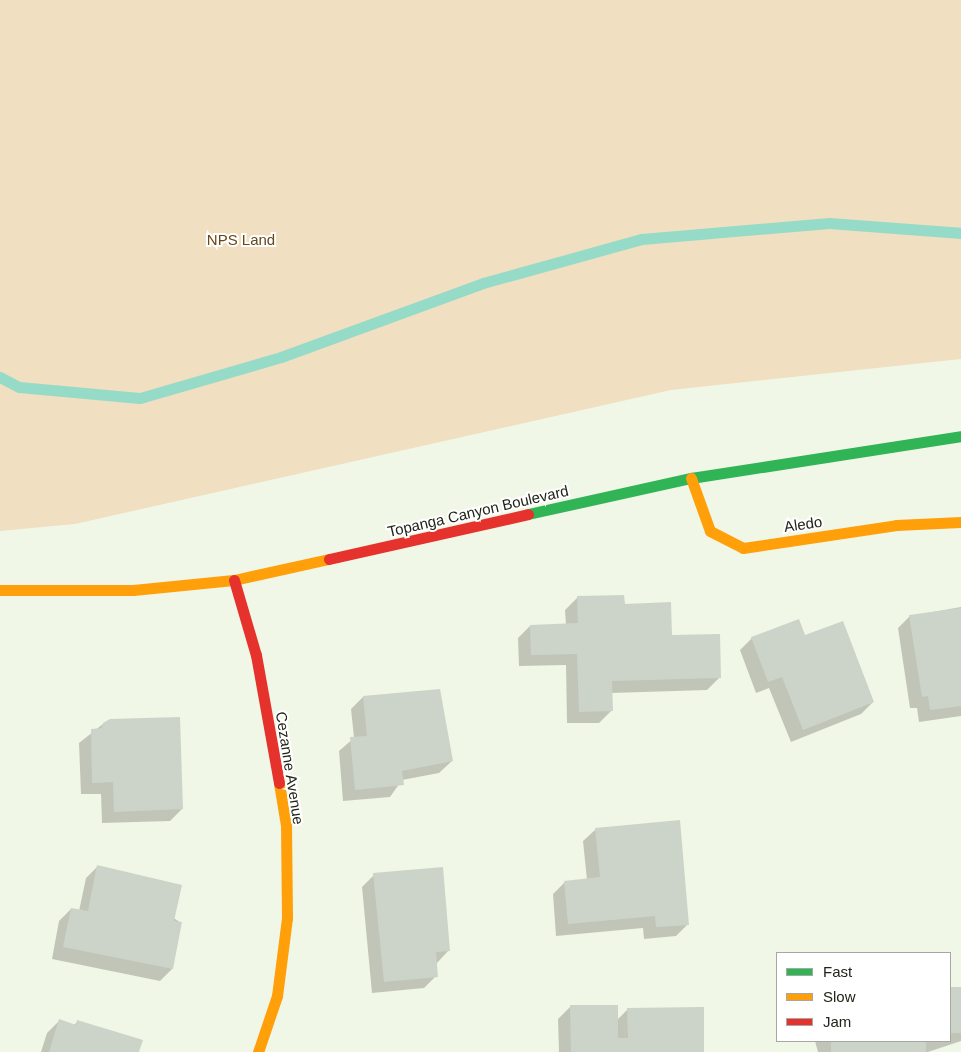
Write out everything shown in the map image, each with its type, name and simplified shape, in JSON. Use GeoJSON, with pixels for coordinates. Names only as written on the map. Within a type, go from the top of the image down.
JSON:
{"type":"FeatureCollection","features":[{"type":"Feature","properties":{"kind":"main road","name":"Topanga Canyon Boulevard"},"geometry":{"type":"LineString","coordinates":[[0,590],[133,590],[234,580],[691,478],[961,436]]}},
{"type":"Feature","properties":{"kind":"main road","name":"Aledo"},"geometry":{"type":"LineString","coordinates":[[691,478],[710,531],[743,548],[896,525],[961,522]]}},
{"type":"Feature","properties":{"kind":"main road","name":"Cezanne Avenue"},"geometry":{"type":"LineString","coordinates":[[234,580],[256,655],[286,825],[287,918],[276,996],[258,1052]]}},
{"type":"Feature","properties":{"kind":"green space","name":"NPS Land"},"geometry":{"type":"Polygon","coordinates":[[[0,0],[961,0],[961,359],[671,390],[75,524],[0,531],[0,0]]]}},
{"type":"Feature","properties":{"kind":"building"},"geometry":{"type":"Polygon","coordinates":[[[624,595],[625,604],[671,602],[672,635],[720,634],[721,678],[612,681],[613,711],[579,712],[577,654],[531,655],[530,625],[578,623],[577,596],[624,595]]]}},
{"type":"Feature","properties":{"kind":"building"},"geometry":{"type":"Polygon","coordinates":[[[961,608],[961,706],[930,710],[928,696],[922,697],[909,615],[961,608]]]}},
{"type":"Feature","properties":{"kind":"building"},"geometry":{"type":"Polygon","coordinates":[[[799,619],[805,635],[843,621],[874,702],[803,730],[782,677],[768,682],[751,637],[799,619]]]}},
{"type":"Feature","properties":{"kind":"building"},"geometry":{"type":"Polygon","coordinates":[[[440,689],[453,761],[402,771],[404,785],[355,790],[350,737],[367,736],[363,696],[440,689]]]}},
{"type":"Feature","properties":{"kind":"building"},"geometry":{"type":"Polygon","coordinates":[[[180,717],[183,809],[114,812],[113,782],[92,783],[91,729],[102,728],[103,723],[110,719],[180,717]]]}},
{"type":"Feature","properties":{"kind":"building"},"geometry":{"type":"Polygon","coordinates":[[[680,820],[689,925],[656,927],[655,916],[568,924],[564,881],[600,877],[595,828],[680,820]]]}},
{"type":"Feature","properties":{"kind":"building"},"geometry":{"type":"Polygon","coordinates":[[[97,865],[182,885],[174,921],[182,922],[173,969],[63,947],[71,908],[88,911],[97,865]]]}},
{"type":"Feature","properties":{"kind":"building"},"geometry":{"type":"Polygon","coordinates":[[[443,867],[450,951],[436,952],[438,977],[384,982],[373,873],[443,867]]]}},
{"type":"Feature","properties":{"kind":"building"},"geometry":{"type":"Polygon","coordinates":[[[951,987],[961,987],[961,1033],[951,1033],[951,987]]]}},
{"type":"Feature","properties":{"kind":"building"},"geometry":{"type":"Polygon","coordinates":[[[570,1005],[618,1005],[618,1038],[628,1038],[627,1008],[704,1007],[704,1052],[571,1052],[570,1005]]]}},
{"type":"Feature","properties":{"kind":"building"},"geometry":{"type":"Polygon","coordinates":[[[59,1019],[76,1025],[77,1020],[143,1040],[139,1052],[49,1052],[59,1019]]]}},
{"type":"Feature","properties":{"kind":"building"},"geometry":{"type":"Polygon","coordinates":[[[831,1042],[926,1042],[926,1052],[831,1052],[831,1042]]]}},
{"type":"Feature","properties":{"kind":"waterway"},"geometry":{"type":"LineString","coordinates":[[0,377],[19,387],[140,398],[281,357],[483,283],[642,239],[829,223],[961,233]]}},
{"type":"Feature","properties":{"kind":"traffic: fast"},"geometry":{"type":"LineString","coordinates":[[528,514],[691,478],[961,436]]}},
{"type":"Feature","properties":{"kind":"traffic: slow"},"geometry":{"type":"LineString","coordinates":[[691,478],[710,531],[743,548],[896,525],[961,522]]}},
{"type":"Feature","properties":{"kind":"traffic: slow"},"geometry":{"type":"LineString","coordinates":[[0,590],[133,590],[234,580],[329,559]]}},
{"type":"Feature","properties":{"kind":"traffic: slow"},"geometry":{"type":"LineString","coordinates":[[258,1052],[277,996],[287,918],[286,825],[279,783]]}},
{"type":"Feature","properties":{"kind":"traffic: jam"},"geometry":{"type":"LineString","coordinates":[[329,559],[528,514]]}},
{"type":"Feature","properties":{"kind":"traffic: jam"},"geometry":{"type":"LineString","coordinates":[[234,580],[256,655],[279,783]]}}]}
